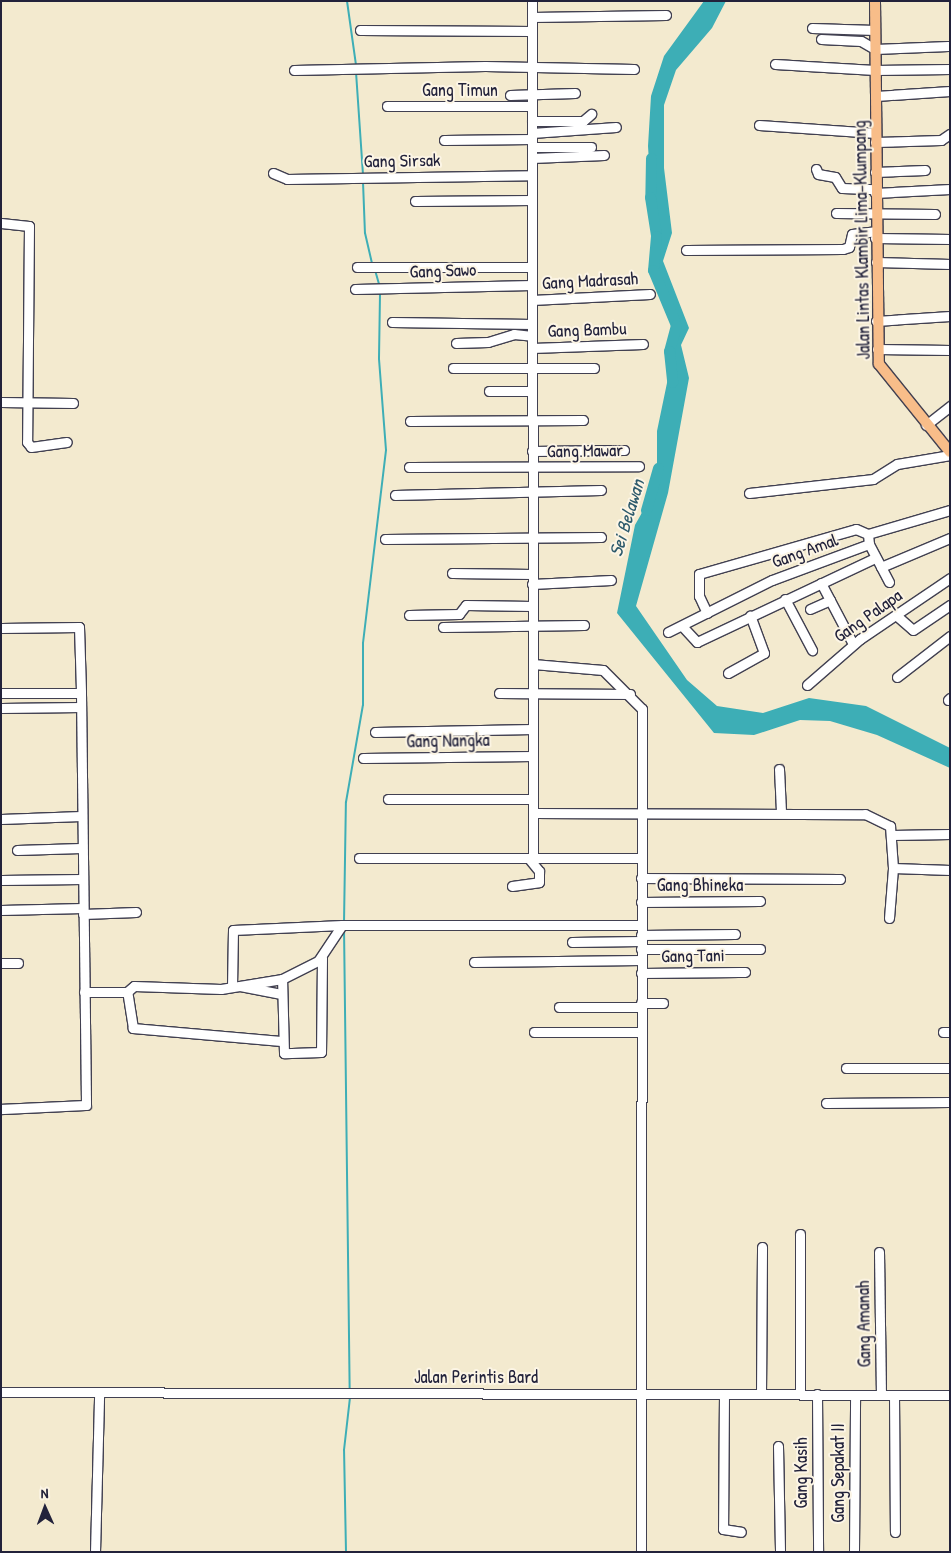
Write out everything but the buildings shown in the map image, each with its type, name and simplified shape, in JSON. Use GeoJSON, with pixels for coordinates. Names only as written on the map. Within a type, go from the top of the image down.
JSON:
{"type":"FeatureCollection","features":[{"type":"Feature","properties":{"kind":"main road","name":"Jalan Lintas Klambir Lima–Klumpang"},"geometry":{"type":"LineString","coordinates":[[875,1],[877,349],[881,370],[926,425],[948,447]]}},
{"type":"Feature","properties":{"kind":"street"},"geometry":{"type":"LineString","coordinates":[[512,886],[539,882],[539,871],[531,860],[533,813],[532,1]]}},
{"type":"Feature","properties":{"kind":"street"},"geometry":{"type":"LineString","coordinates":[[532,17],[666,15]]}},
{"type":"Feature","properties":{"kind":"street"},"geometry":{"type":"LineString","coordinates":[[812,28],[875,30]]}},
{"type":"Feature","properties":{"kind":"street"},"geometry":{"type":"LineString","coordinates":[[360,30],[532,31]]}},
{"type":"Feature","properties":{"kind":"street"},"geometry":{"type":"LineString","coordinates":[[821,39],[861,41],[875,49],[948,46]]}},
{"type":"Feature","properties":{"kind":"street"},"geometry":{"type":"LineString","coordinates":[[776,64],[875,70],[950,69]]}},
{"type":"Feature","properties":{"kind":"street"},"geometry":{"type":"LineString","coordinates":[[294,70],[352,68],[634,68]]}},
{"type":"Feature","properties":{"kind":"street"},"geometry":{"type":"LineString","coordinates":[[876,96],[950,92]]}},
{"type":"Feature","properties":{"kind":"street"},"geometry":{"type":"LineString","coordinates":[[510,96],[575,93]]}},
{"type":"Feature","properties":{"kind":"street","name":"Gang Timun"},"geometry":{"type":"LineString","coordinates":[[387,106],[532,106]]}},
{"type":"Feature","properties":{"kind":"street"},"geometry":{"type":"LineString","coordinates":[[532,121],[583,121],[592,114]]}},
{"type":"Feature","properties":{"kind":"street"},"geometry":{"type":"LineString","coordinates":[[759,125],[875,138],[941,140],[950,134]]}},
{"type":"Feature","properties":{"kind":"street"},"geometry":{"type":"LineString","coordinates":[[532,140],[616,127]]}},
{"type":"Feature","properties":{"kind":"street"},"geometry":{"type":"LineString","coordinates":[[444,140],[532,140],[592,147]]}},
{"type":"Feature","properties":{"kind":"street"},"geometry":{"type":"LineString","coordinates":[[532,158],[604,155]]}},
{"type":"Feature","properties":{"kind":"street"},"geometry":{"type":"LineString","coordinates":[[816,169],[818,174],[834,177],[842,188],[875,191],[950,189]]}},
{"type":"Feature","properties":{"kind":"street"},"geometry":{"type":"LineString","coordinates":[[876,172],[925,170]]}},
{"type":"Feature","properties":{"kind":"street","name":"Gang Sirsak"},"geometry":{"type":"LineString","coordinates":[[273,173],[287,179],[532,175]]}},
{"type":"Feature","properties":{"kind":"street"},"geometry":{"type":"LineString","coordinates":[[415,201],[532,200]]}},
{"type":"Feature","properties":{"kind":"street"},"geometry":{"type":"LineString","coordinates":[[836,213],[935,214]]}},
{"type":"Feature","properties":{"kind":"street"},"geometry":{"type":"LineString","coordinates":[[1,223],[29,226],[28,446],[68,442]]}},
{"type":"Feature","properties":{"kind":"street"},"geometry":{"type":"LineString","coordinates":[[686,250],[843,249],[848,247],[852,234],[950,239]]}},
{"type":"Feature","properties":{"kind":"street"},"geometry":{"type":"LineString","coordinates":[[876,262],[950,264]]}},
{"type":"Feature","properties":{"kind":"street"},"geometry":{"type":"LineString","coordinates":[[361,267],[532,267]]}},
{"type":"Feature","properties":{"kind":"street","name":"Gang Sawo"},"geometry":{"type":"LineString","coordinates":[[355,289],[532,285]]}},
{"type":"Feature","properties":{"kind":"street","name":"Gang Madrasah"},"geometry":{"type":"LineString","coordinates":[[532,300],[650,294]]}},
{"type":"Feature","properties":{"kind":"street"},"geometry":{"type":"LineString","coordinates":[[876,321],[950,316]]}},
{"type":"Feature","properties":{"kind":"street"},"geometry":{"type":"LineString","coordinates":[[392,322],[532,324]]}},
{"type":"Feature","properties":{"kind":"street"},"geometry":{"type":"LineString","coordinates":[[456,343],[488,342],[514,334],[532,336]]}},
{"type":"Feature","properties":{"kind":"street","name":"Gang Bambu"},"geometry":{"type":"LineString","coordinates":[[532,348],[643,344]]}},
{"type":"Feature","properties":{"kind":"street"},"geometry":{"type":"LineString","coordinates":[[877,349],[950,350]]}},
{"type":"Feature","properties":{"kind":"street"},"geometry":{"type":"LineString","coordinates":[[454,368],[532,370],[594,368]]}},
{"type":"Feature","properties":{"kind":"street"},"geometry":{"type":"LineString","coordinates":[[489,391],[532,391]]}},
{"type":"Feature","properties":{"kind":"street"},"geometry":{"type":"LineString","coordinates":[[1,402],[73,402]]}},
{"type":"Feature","properties":{"kind":"street"},"geometry":{"type":"LineString","coordinates":[[926,425],[950,406]]}},
{"type":"Feature","properties":{"kind":"street"},"geometry":{"type":"LineString","coordinates":[[410,421],[583,420]]}},
{"type":"Feature","properties":{"kind":"street"},"geometry":{"type":"LineString","coordinates":[[749,493],[873,479],[897,464],[948,447]]}},
{"type":"Feature","properties":{"kind":"street"},"geometry":{"type":"LineString","coordinates":[[532,451],[624,450]]}},
{"type":"Feature","properties":{"kind":"street","name":"Gang Mawar"},"geometry":{"type":"LineString","coordinates":[[409,467],[532,469],[639,466]]}},
{"type":"Feature","properties":{"kind":"street"},"geometry":{"type":"LineString","coordinates":[[395,495],[600,490]]}},
{"type":"Feature","properties":{"kind":"street"},"geometry":{"type":"LineString","coordinates":[[707,613],[699,596],[699,574],[856,529],[868,534],[950,510]]}},
{"type":"Feature","properties":{"kind":"street"},"geometry":{"type":"LineString","coordinates":[[868,534],[869,544],[875,558],[889,582]]}},
{"type":"Feature","properties":{"kind":"street"},"geometry":{"type":"LineString","coordinates":[[385,540],[601,537]]}},
{"type":"Feature","properties":{"kind":"street"},"geometry":{"type":"LineString","coordinates":[[880,567],[950,538]]}},
{"type":"Feature","properties":{"kind":"street","name":"Gang Amal"},"geometry":{"type":"LineString","coordinates":[[668,632],[772,580],[869,544]]}},
{"type":"Feature","properties":{"kind":"street"},"geometry":{"type":"LineString","coordinates":[[682,626],[695,643],[785,598],[875,558]]}},
{"type":"Feature","properties":{"kind":"street"},"geometry":{"type":"LineString","coordinates":[[452,573],[532,574]]}},
{"type":"Feature","properties":{"kind":"street","name":"Gang Palapa"},"geometry":{"type":"LineString","coordinates":[[807,685],[853,644],[897,616],[950,578]]}},
{"type":"Feature","properties":{"kind":"street"},"geometry":{"type":"LineString","coordinates":[[532,584],[611,580]]}},
{"type":"Feature","properties":{"kind":"street"},"geometry":{"type":"LineString","coordinates":[[821,583],[853,644]]}},
{"type":"Feature","properties":{"kind":"street"},"geometry":{"type":"LineString","coordinates":[[785,598],[812,650]]}},
{"type":"Feature","properties":{"kind":"street"},"geometry":{"type":"LineString","coordinates":[[810,609],[830,600]]}},
{"type":"Feature","properties":{"kind":"street"},"geometry":{"type":"LineString","coordinates":[[409,615],[459,614],[466,605],[532,606]]}},
{"type":"Feature","properties":{"kind":"street"},"geometry":{"type":"LineString","coordinates":[[897,616],[913,630],[950,605]]}},
{"type":"Feature","properties":{"kind":"street"},"geometry":{"type":"LineString","coordinates":[[728,673],[764,653],[750,615]]}},
{"type":"Feature","properties":{"kind":"street"},"geometry":{"type":"LineString","coordinates":[[443,627],[584,625]]}},
{"type":"Feature","properties":{"kind":"street"},"geometry":{"type":"LineString","coordinates":[[1,628],[79,628],[81,692],[80,816],[86,1105],[1,1109]]}},
{"type":"Feature","properties":{"kind":"street"},"geometry":{"type":"LineString","coordinates":[[897,677],[950,636]]}},
{"type":"Feature","properties":{"kind":"street"},"geometry":{"type":"LineString","coordinates":[[533,664],[603,670],[630,694],[642,709],[643,1394],[641,1552]]}},
{"type":"Feature","properties":{"kind":"street"},"geometry":{"type":"LineString","coordinates":[[1,693],[81,692]]}},
{"type":"Feature","properties":{"kind":"street"},"geometry":{"type":"LineString","coordinates":[[499,693],[630,694]]}},
{"type":"Feature","properties":{"kind":"street"},"geometry":{"type":"LineString","coordinates":[[1,708],[81,706]]}},
{"type":"Feature","properties":{"kind":"street"},"geometry":{"type":"LineString","coordinates":[[375,732],[416,728],[533,729]]}},
{"type":"Feature","properties":{"kind":"street","name":"Gang Nangka"},"geometry":{"type":"LineString","coordinates":[[363,758],[533,756]]}},
{"type":"Feature","properties":{"kind":"street"},"geometry":{"type":"LineString","coordinates":[[779,769],[781,812]]}},
{"type":"Feature","properties":{"kind":"street"},"geometry":{"type":"LineString","coordinates":[[388,800],[533,799]]}},
{"type":"Feature","properties":{"kind":"street"},"geometry":{"type":"LineString","coordinates":[[533,813],[641,815],[781,812],[874,816],[886,821],[892,835],[893,868],[889,918]]}},
{"type":"Feature","properties":{"kind":"street"},"geometry":{"type":"LineString","coordinates":[[1,819],[80,816]]}},
{"type":"Feature","properties":{"kind":"street"},"geometry":{"type":"LineString","coordinates":[[892,835],[950,834]]}},
{"type":"Feature","properties":{"kind":"street"},"geometry":{"type":"LineString","coordinates":[[17,850],[81,848]]}},
{"type":"Feature","properties":{"kind":"street"},"geometry":{"type":"LineString","coordinates":[[359,858],[531,860],[641,858]]}},
{"type":"Feature","properties":{"kind":"street"},"geometry":{"type":"LineString","coordinates":[[893,868],[950,870]]}},
{"type":"Feature","properties":{"kind":"street"},"geometry":{"type":"LineString","coordinates":[[641,878],[840,879]]}},
{"type":"Feature","properties":{"kind":"street"},"geometry":{"type":"LineString","coordinates":[[1,880],[82,879]]}},
{"type":"Feature","properties":{"kind":"street","name":"Gang Bhineka"},"geometry":{"type":"LineString","coordinates":[[641,902],[760,901]]}},
{"type":"Feature","properties":{"kind":"street"},"geometry":{"type":"LineString","coordinates":[[1,910],[136,912]]}},
{"type":"Feature","properties":{"kind":"street"},"geometry":{"type":"LineString","coordinates":[[236,987],[233,930],[346,925],[641,925]]}},
{"type":"Feature","properties":{"kind":"street"},"geometry":{"type":"LineString","coordinates":[[236,987],[282,979],[308,969],[322,958],[346,925]]}},
{"type":"Feature","properties":{"kind":"street"},"geometry":{"type":"LineString","coordinates":[[641,942],[735,934]]}},
{"type":"Feature","properties":{"kind":"street"},"geometry":{"type":"LineString","coordinates":[[572,942],[641,942],[760,949]]}},
{"type":"Feature","properties":{"kind":"street"},"geometry":{"type":"LineString","coordinates":[[282,979],[280,1041],[284,1053],[321,1052],[322,958]]}},
{"type":"Feature","properties":{"kind":"street"},"geometry":{"type":"LineString","coordinates":[[474,962],[641,960]]}},
{"type":"Feature","properties":{"kind":"street"},"geometry":{"type":"LineString","coordinates":[[1,963],[18,963]]}},
{"type":"Feature","properties":{"kind":"street","name":"Gang Tani"},"geometry":{"type":"LineString","coordinates":[[641,973],[745,972]]}},
{"type":"Feature","properties":{"kind":"street"},"geometry":{"type":"LineString","coordinates":[[84,992],[127,992],[134,986],[236,987],[281,994]]}},
{"type":"Feature","properties":{"kind":"street"},"geometry":{"type":"LineString","coordinates":[[127,992],[133,1028],[280,1041]]}},
{"type":"Feature","properties":{"kind":"street"},"geometry":{"type":"LineString","coordinates":[[559,1007],[663,1003]]}},
{"type":"Feature","properties":{"kind":"street"},"geometry":{"type":"LineString","coordinates":[[534,1032],[642,1032]]}},
{"type":"Feature","properties":{"kind":"street"},"geometry":{"type":"LineString","coordinates":[[846,1068],[950,1068]]}},
{"type":"Feature","properties":{"kind":"street"},"geometry":{"type":"LineString","coordinates":[[826,1103],[950,1102]]}},
{"type":"Feature","properties":{"kind":"street"},"geometry":{"type":"LineString","coordinates":[[800,1234],[800,1394]]}},
{"type":"Feature","properties":{"kind":"street"},"geometry":{"type":"LineString","coordinates":[[761,1394],[762,1247]]}},
{"type":"Feature","properties":{"kind":"street","name":"Gang Amanah"},"geometry":{"type":"LineString","coordinates":[[879,1252],[881,1395]]}},
{"type":"Feature","properties":{"kind":"street","name":"Jalan Perintis Bard"},"geometry":{"type":"LineString","coordinates":[[1,1392],[98,1394],[950,1395]]}},
{"type":"Feature","properties":{"kind":"street"},"geometry":{"type":"LineString","coordinates":[[96,1552],[98,1394]]}},
{"type":"Feature","properties":{"kind":"street"},"geometry":{"type":"LineString","coordinates":[[724,1394],[723,1529],[741,1532]]}},
{"type":"Feature","properties":{"kind":"street","name":"Gang Kasih"},"geometry":{"type":"LineString","coordinates":[[817,1394],[818,1552]]}},
{"type":"Feature","properties":{"kind":"street","name":"Gang Sepakat II"},"geometry":{"type":"LineString","coordinates":[[854,1552],[855,1394]]}},
{"type":"Feature","properties":{"kind":"street"},"geometry":{"type":"LineString","coordinates":[[894,1395],[895,1532]]}},
{"type":"Feature","properties":{"kind":"street"},"geometry":{"type":"LineString","coordinates":[[778,1446],[780,1552]]}},
{"type":"Feature","properties":{"kind":"water","name":"Sei Belawan"},"geometry":{"type":"Polygon","coordinates":[[[704,1],[726,1],[712,28],[676,70],[664,105],[664,168],[672,233],[663,261],[689,328],[681,345],[689,378],[668,493],[636,606],[687,680],[717,706],[763,713],[809,698],[866,706],[950,748],[950,768],[877,735],[830,721],[800,720],[754,735],[714,733],[617,613],[635,525],[657,486],[657,431],[678,330],[655,262],[648,146],[651,96],[664,56],[704,1]]]}},
{"type":"Feature","properties":{"kind":"waterway"},"geometry":{"type":"LineString","coordinates":[[347,1],[356,65]]}},
{"type":"Feature","properties":{"kind":"waterway"},"geometry":{"type":"LineString","coordinates":[[356,72],[363,174]]}},
{"type":"Feature","properties":{"kind":"waterway","name":"Sei Belawan"},"geometry":{"type":"LineString","coordinates":[[651,158],[650,197],[656,236],[653,270],[676,325],[669,351],[672,382]]}},
{"type":"Feature","properties":{"kind":"waterway"},"geometry":{"type":"LineString","coordinates":[[363,182],[365,233],[372,263]]}},
{"type":"Feature","properties":{"kind":"waterway"},"geometry":{"type":"LineString","coordinates":[[375,270],[379,284]]}},
{"type":"Feature","properties":{"kind":"waterway"},"geometry":{"type":"LineString","coordinates":[[344,923],[346,802],[363,705],[363,643],[386,450],[379,358],[380,292]]}},
{"type":"Feature","properties":{"kind":"waterway","name":"Sei Belawan"},"geometry":{"type":"LineString","coordinates":[[646,510],[658,468]]}},
{"type":"Feature","properties":{"kind":"waterway"},"geometry":{"type":"LineString","coordinates":[[344,927],[350,1390]]}},
{"type":"Feature","properties":{"kind":"waterway"},"geometry":{"type":"LineString","coordinates":[[346,1552],[344,1450],[350,1397]]}}]}
